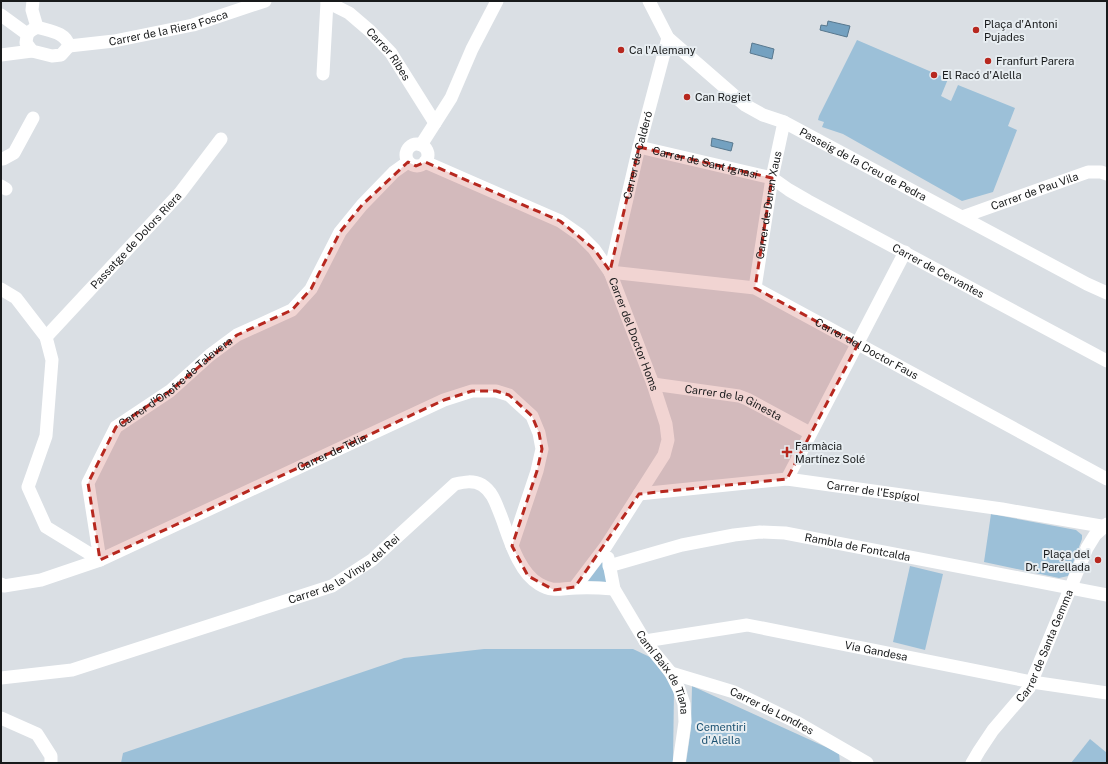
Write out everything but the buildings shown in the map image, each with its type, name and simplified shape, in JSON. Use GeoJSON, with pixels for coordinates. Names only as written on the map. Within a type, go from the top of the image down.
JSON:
{"type":"FeatureCollection","features":[{"type":"Feature","properties":{"kind":"street"},"geometry":{"type":"LineString","coordinates":[[32,51],[26,43],[32,31],[33,1]]}},
{"type":"Feature","properties":{"kind":"street","name":"Carrer de la Riera Fosca"},"geometry":{"type":"LineString","coordinates":[[68,46],[114,41],[193,25],[265,1]]}},
{"type":"Feature","properties":{"kind":"street"},"geometry":{"type":"LineString","coordinates":[[421,145],[451,98],[472,49],[497,1]]}},
{"type":"Feature","properties":{"kind":"street","name":"Passeig de la Creu de Pedra"},"geometry":{"type":"LineString","coordinates":[[650,1],[668,38],[745,105],[763,115],[784,122],[1087,284],[1107,293]]}},
{"type":"Feature","properties":{"kind":"street"},"geometry":{"type":"LineString","coordinates":[[323,74],[327,2]]}},
{"type":"Feature","properties":{"kind":"street","name":"Carrer Ribes"},"geometry":{"type":"LineString","coordinates":[[327,2],[349,13],[370,31],[391,53],[435,123]]}},
{"type":"Feature","properties":{"kind":"street"},"geometry":{"type":"LineString","coordinates":[[1,15],[32,31],[62,34],[68,40],[68,46],[62,55],[52,56],[32,51],[1,56]]}},
{"type":"Feature","properties":{"kind":"street","name":"Carrer de Calderó"},"geometry":{"type":"LineString","coordinates":[[610,272],[639,147],[668,38]]}},
{"type":"Feature","properties":{"kind":"street"},"geometry":{"type":"LineString","coordinates":[[1,159],[14,153],[33,118]]}},
{"type":"Feature","properties":{"kind":"street","name":"Carrer de Duran Xaus"},"geometry":{"type":"LineString","coordinates":[[755,288],[772,178],[784,122]]}},
{"type":"Feature","properties":{"kind":"street","name":"Passatge de Dolors Riera"},"geometry":{"type":"LineString","coordinates":[[46,337],[180,193],[221,140]]}},
{"type":"Feature","properties":{"kind":"street"},"geometry":{"type":"LineString","coordinates":[[415,144],[421,145],[425,148],[427,158],[421,165],[412,165],[408,162],[406,156],[407,151],[410,146],[415,144]]}},
{"type":"Feature","properties":{"kind":"street","name":"Carrer de Sant Ignasi"},"geometry":{"type":"LineString","coordinates":[[639,147],[772,178]]}},
{"type":"Feature","properties":{"kind":"street","name":"Carrer d'Onofre de Talavera"},"geometry":{"type":"LineString","coordinates":[[100,560],[88,483],[116,427],[170,391],[236,334],[292,310],[311,289],[340,232],[362,205],[394,172],[408,162]]}},
{"type":"Feature","properties":{"kind":"street","name":"Carrer del Doctor Homs"},"geometry":{"type":"LineString","coordinates":[[425,162],[560,221],[580,235],[594,249],[610,272],[653,384],[666,424],[668,440],[664,455],[606,546],[575,588]]}},
{"type":"Feature","properties":{"kind":"street","name":"Carrer de Pau Vila"},"geometry":{"type":"LineString","coordinates":[[962,217],[1088,172],[1101,172],[1107,174]]}},
{"type":"Feature","properties":{"kind":"street","name":"Carrer de Cervantes"},"geometry":{"type":"LineString","coordinates":[[772,178],[808,201],[1107,361]]}},
{"type":"Feature","properties":{"kind":"street"},"geometry":{"type":"LineString","coordinates":[[594,249],[612,245],[617,240]]}},
{"type":"Feature","properties":{"kind":"street"},"geometry":{"type":"LineString","coordinates":[[786,479],[905,252]]}},
{"type":"Feature","properties":{"kind":"street","name":"Carrer del Doctor Faus"},"geometry":{"type":"LineString","coordinates":[[610,272],[755,288],[1107,479]]}},
{"type":"Feature","properties":{"kind":"street"},"geometry":{"type":"LineString","coordinates":[[1,289],[16,298],[46,337],[52,360],[46,436],[28,487],[46,527],[100,560]]}},
{"type":"Feature","properties":{"kind":"street","name":"Carrer de la Ginesta"},"geometry":{"type":"LineString","coordinates":[[653,384],[739,396],[810,433]]}},
{"type":"Feature","properties":{"kind":"street","name":"Carrer de Tèlia"},"geometry":{"type":"LineString","coordinates":[[1,584],[4,586],[41,580],[100,560],[444,400],[472,392],[496,391],[508,395],[532,416],[539,433],[542,448],[538,471],[512,546]]}},
{"type":"Feature","properties":{"kind":"street","name":"Carrer de l'Espígol"},"geometry":{"type":"LineString","coordinates":[[639,494],[786,479],[1002,509],[1106,526]]}},
{"type":"Feature","properties":{"kind":"street","name":"Carrer de la Vinya del Rei"},"geometry":{"type":"LineString","coordinates":[[1,678],[72,670],[332,586],[372,560],[455,484],[469,481],[481,484],[491,494],[512,546],[528,576],[539,584],[554,590],[575,588],[614,589]]}},
{"type":"Feature","properties":{"kind":"street","name":"Carrer de Santa Gemma"},"geometry":{"type":"LineString","coordinates":[[972,763],[993,730],[1025,694],[1032,682],[1086,548],[1095,535],[1106,526]]}},
{"type":"Feature","properties":{"kind":"street","name":"Rambla de Fontcalda"},"geometry":{"type":"LineString","coordinates":[[610,566],[682,545],[734,535],[773,532],[785,533],[1107,595]]}},
{"type":"Feature","properties":{"kind":"street"},"geometry":{"type":"LineString","coordinates":[[606,546],[614,589]]}},
{"type":"Feature","properties":{"kind":"street","name":"Camí Baix de Tiana"},"geometry":{"type":"LineString","coordinates":[[614,589],[645,641],[671,673],[679,689],[684,704],[685,722],[678,763]]}},
{"type":"Feature","properties":{"kind":"street","name":"Via Gandesa"},"geometry":{"type":"LineString","coordinates":[[645,641],[747,625],[1032,682],[1107,693]]}},
{"type":"Feature","properties":{"kind":"street","name":"Carrer de Londres"},"geometry":{"type":"LineString","coordinates":[[671,673],[734,692],[796,722],[860,761]]}},
{"type":"Feature","properties":{"kind":"street"},"geometry":{"type":"LineString","coordinates":[[1,718],[37,734],[51,756],[51,763]]}},
{"type":"Feature","properties":{"kind":"highlighted area"},"geometry":{"type":"Polygon","coordinates":[[[639,147],[772,178],[755,288],[858,344],[787,479],[639,494],[575,587],[554,590],[528,576],[512,546],[537,471],[542,449],[539,433],[532,416],[509,395],[496,391],[472,391],[444,400],[100,560],[88,483],[116,427],[170,391],[237,335],[292,310],[311,289],[340,232],[362,205],[408,162],[416,166],[425,162],[560,221],[594,249],[610,271],[639,147]]]}},
{"type":"Feature","properties":{"kind":"green space"},"geometry":{"type":"Polygon","coordinates":[[[857,40],[948,79],[941,96],[951,101],[958,85],[1015,108],[1008,126],[1017,130],[993,192],[962,201],[843,134],[822,127],[824,122],[818,120],[819,116],[857,40]]]}},
{"type":"Feature","properties":{"kind":"green space"},"geometry":{"type":"Polygon","coordinates":[[[991,514],[1076,530],[1082,535],[1082,539],[1068,576],[1059,578],[984,562],[991,514]]]}},
{"type":"Feature","properties":{"kind":"green space"},"geometry":{"type":"Polygon","coordinates":[[[604,560],[607,582],[588,581],[604,560]]]}},
{"type":"Feature","properties":{"kind":"green space"},"geometry":{"type":"Polygon","coordinates":[[[910,566],[943,574],[925,650],[893,642],[910,566]]]}},
{"type":"Feature","properties":{"kind":"green space"},"geometry":{"type":"Polygon","coordinates":[[[484,649],[633,649],[652,658],[674,689],[673,763],[121,763],[123,753],[404,658],[484,649]]]}},
{"type":"Feature","properties":{"kind":"green space","name":"Cementiri d'Alella"},"geometry":{"type":"Polygon","coordinates":[[[692,686],[839,753],[840,763],[686,763],[691,729],[692,686]]]}},
{"type":"Feature","properties":{"kind":"green space"},"geometry":{"type":"Polygon","coordinates":[[[1090,739],[1107,753],[1107,763],[1071,763],[1090,739]]]}},
{"type":"Feature","properties":{"kind":"shaded area"},"geometry":{"type":"Polygon","coordinates":[[[828,21],[850,26],[847,37],[820,30],[821,25],[827,26],[828,21]]]}},
{"type":"Feature","properties":{"kind":"shaded area"},"geometry":{"type":"Polygon","coordinates":[[[752,43],[774,49],[772,59],[750,53],[752,43]]]}},
{"type":"Feature","properties":{"kind":"shaded area"},"geometry":{"type":"Polygon","coordinates":[[[712,138],[733,143],[731,151],[711,146],[712,138]]]}},
{"type":"Feature","properties":{"kind":"place","name":"Plaça d'Antoni Pujades"},"geometry":{"type":"Point","coordinates":[976,30]}},
{"type":"Feature","properties":{"kind":"place","name":"Ca l'Alemany"},"geometry":{"type":"Point","coordinates":[621,50]}},
{"type":"Feature","properties":{"kind":"place","name":"Franfurt Parera"},"geometry":{"type":"Point","coordinates":[988,61]}},
{"type":"Feature","properties":{"kind":"place","name":"El Racó d'Alella"},"geometry":{"type":"Point","coordinates":[934,75]}},
{"type":"Feature","properties":{"kind":"place","name":"Can Rogiet"},"geometry":{"type":"Point","coordinates":[687,97]}},
{"type":"Feature","properties":{"kind":"place","name":"Farmàcia Martínez Solé"},"geometry":{"type":"Point","coordinates":[787,452]}},
{"type":"Feature","properties":{"kind":"place","name":"Plaça del Dr. Parellada"},"geometry":{"type":"Point","coordinates":[1098,560]}}]}
